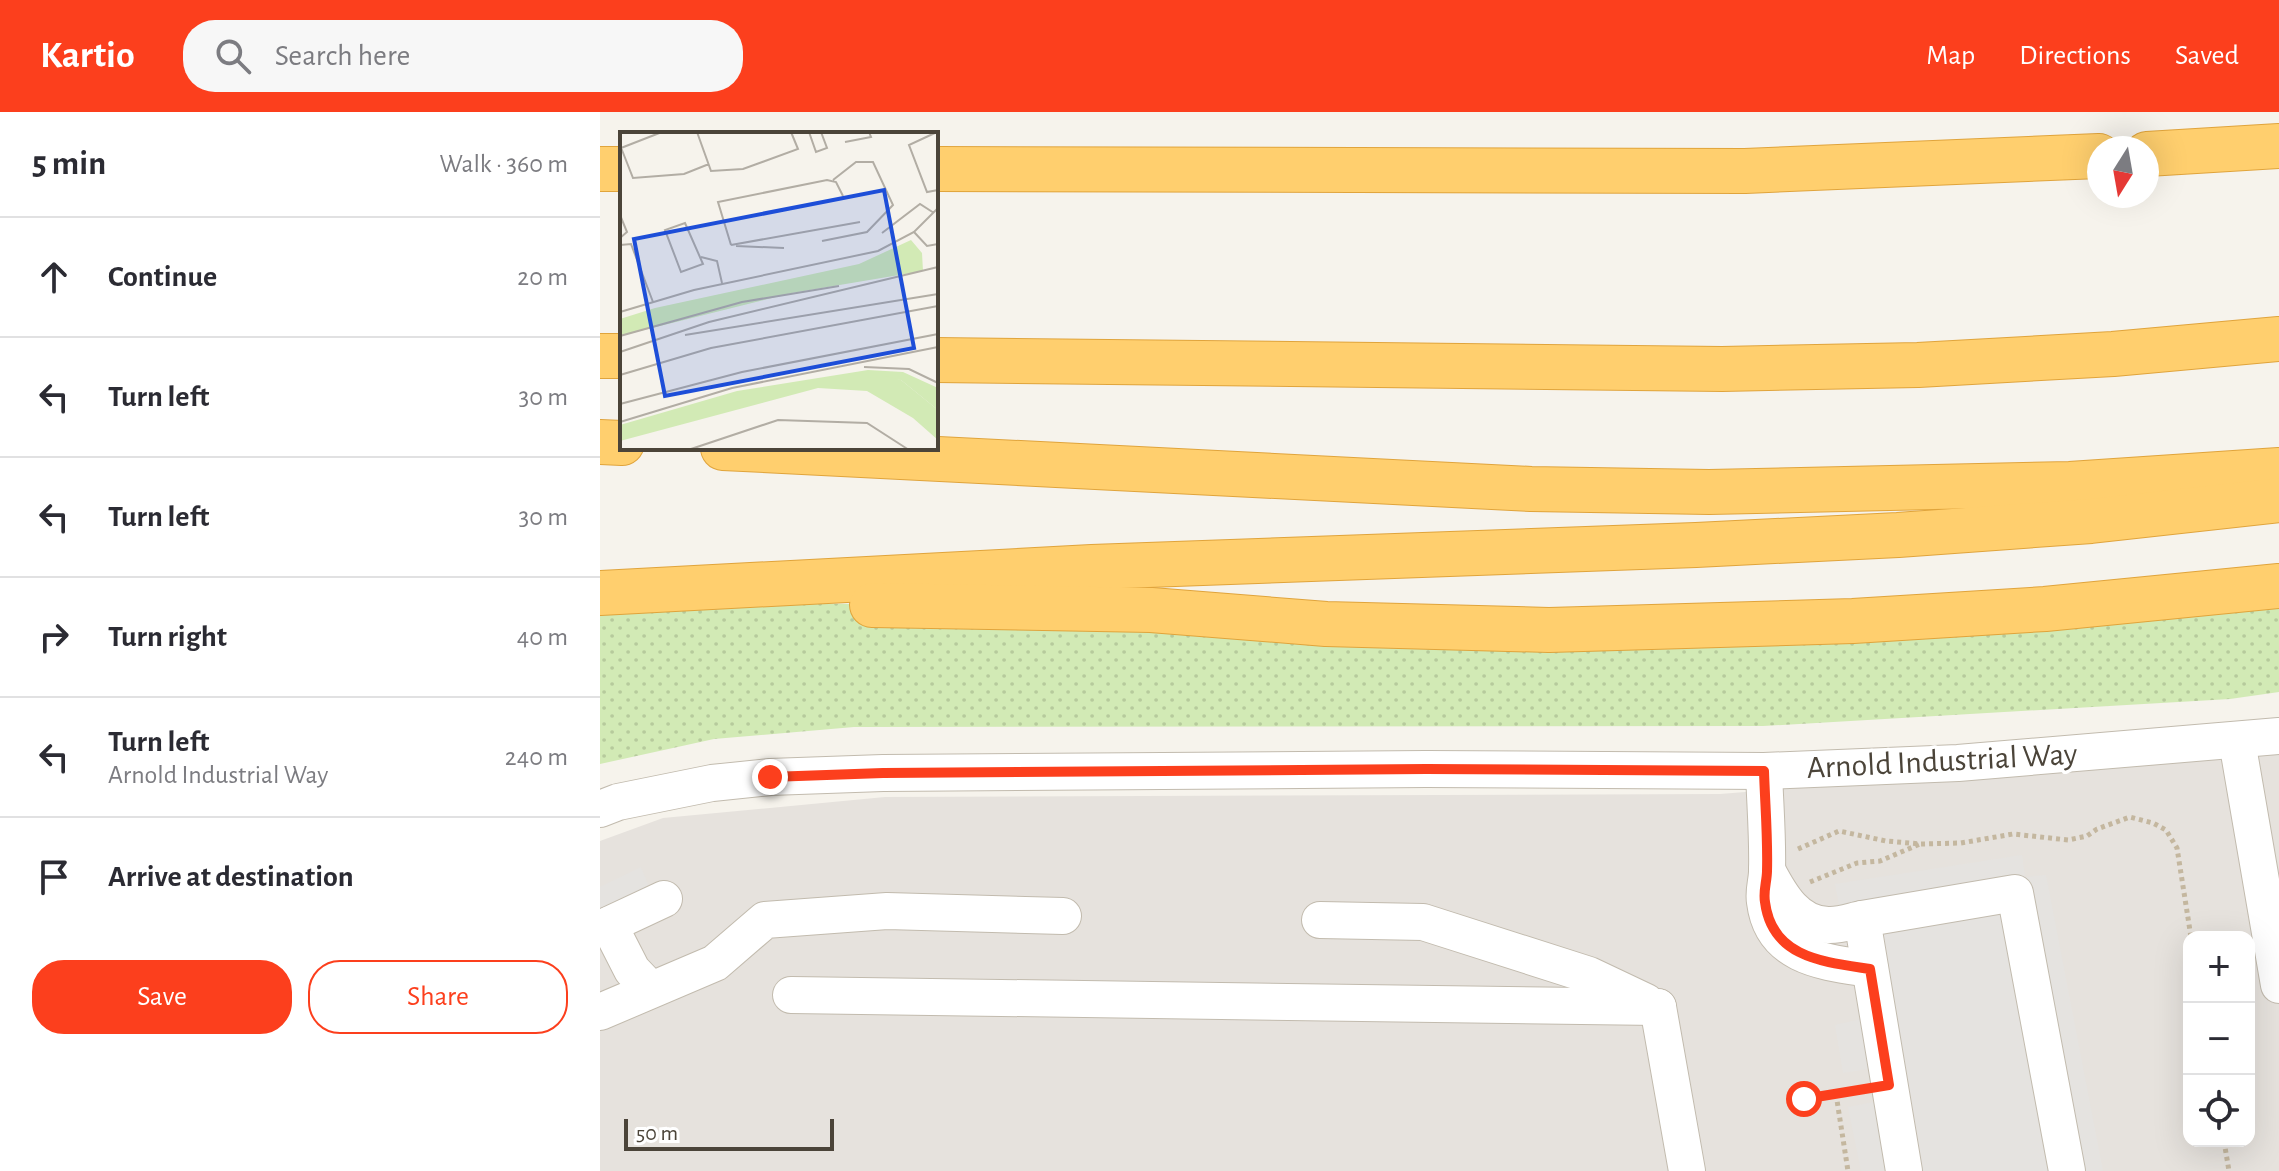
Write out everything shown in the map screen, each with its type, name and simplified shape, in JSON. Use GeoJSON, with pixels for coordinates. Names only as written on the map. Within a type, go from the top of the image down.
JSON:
{"type":"FeatureCollection","features":[{"type":"Feature","properties":{"kind":"highway"},"geometry":{"type":"LineString","coordinates":[[2159,153],[2279,146]]}},
{"type":"Feature","properties":{"kind":"highway"},"geometry":{"type":"LineString","coordinates":[[938,169],[1745,171],[2087,157]]}},
{"type":"Feature","properties":{"kind":"highway"},"geometry":{"type":"LineString","coordinates":[[938,360],[1752,368],[1963,363],[2279,339]]}},
{"type":"Feature","properties":{"kind":"highway"},"geometry":{"type":"LineString","coordinates":[[600,442],[620,443]]}},
{"type":"Feature","properties":{"kind":"highway"},"geometry":{"type":"LineString","coordinates":[[762,450],[1531,489],[1695,492],[2055,484],[2279,470]]}},
{"type":"Feature","properties":{"kind":"highway"},"geometry":{"type":"LineString","coordinates":[[600,593],[1092,567],[1898,535],[2091,521],[2279,500]]}},
{"type":"Feature","properties":{"kind":"highway"},"geometry":{"type":"LineString","coordinates":[[600,599],[1151,610],[1326,624],[1549,630],[1853,621],[2045,609],[2279,586]]}},
{"type":"Feature","properties":{"kind":"street","name":"Arnold Industrial Way"},"geometry":{"type":"LineString","coordinates":[[600,809],[618,802],[712,783],[770,777],[883,773],[1426,769],[1764,771],[1958,763],[2279,736]]}},
{"type":"Feature","properties":{"kind":"street"},"geometry":{"type":"LineString","coordinates":[[2237,741],[2279,985]]}},
{"type":"Feature","properties":{"kind":"street"},"geometry":{"type":"LineString","coordinates":[[1764,771],[1783,901],[1800,915],[1829,925],[2015,893],[2067,1171]]}},
{"type":"Feature","properties":{"kind":"street"},"geometry":{"type":"LineString","coordinates":[[1778,867],[1764,898],[1768,919],[1778,935],[1790,948],[1809,958],[1870,969]]}},
{"type":"Feature","properties":{"kind":"street"},"geometry":{"type":"LineString","coordinates":[[650,989],[632,970],[604,927],[664,899]]}},
{"type":"Feature","properties":{"kind":"street"},"geometry":{"type":"LineString","coordinates":[[600,1012],[715,963],[765,920],[887,911],[1063,916]]}},
{"type":"Feature","properties":{"kind":"street"},"geometry":{"type":"LineString","coordinates":[[1862,919],[1904,1171]]}},
{"type":"Feature","properties":{"kind":"street"},"geometry":{"type":"LineString","coordinates":[[1320,920],[1423,922],[1589,975],[1658,1007]]}},
{"type":"Feature","properties":{"kind":"street"},"geometry":{"type":"LineString","coordinates":[[791,995],[1658,1007]]}},
{"type":"Feature","properties":{"kind":"street"},"geometry":{"type":"LineString","coordinates":[[1658,1007],[1687,1171]]}},
{"type":"Feature","properties":{"kind":"path"},"geometry":{"type":"LineString","coordinates":[[1921,844],[1880,861],[1857,863],[1811,882],[1778,867],[1792,853],[1839,831],[1886,841],[1921,844],[1961,843],[2013,834],[2068,840],[2087,836],[2130,817],[2166,830],[2177,848],[2190,931]]}},
{"type":"Feature","properties":{"kind":"path"},"geometry":{"type":"LineString","coordinates":[[1804,1099],[1889,1085]]}},
{"type":"Feature","properties":{"kind":"path"},"geometry":{"type":"LineString","coordinates":[[1836,1094],[1848,1171]]}},
{"type":"Feature","properties":{"kind":"path"},"geometry":{"type":"LineString","coordinates":[[2225,1147],[2229,1171]]}},
{"type":"Feature","properties":{"kind":"shaded area"},"geometry":{"type":"Polygon","coordinates":[[[2279,749],[2279,1171],[600,1171],[600,841],[663,818],[885,797],[1720,794],[2279,749]]]}},
{"type":"Feature","properties":{"kind":"shaded area"},"geometry":{"type":"Polygon","coordinates":[[[2022,855],[2025,877],[2046,875],[2103,1171],[1861,1171],[1848,1107],[1874,1102],[1868,1069],[1843,1073],[1835,1025],[1861,1019],[1835,884],[2022,855]]]}},
{"type":"Feature","properties":{"kind":"shaded area"},"geometry":{"type":"Polygon","coordinates":[[[641,867],[656,903],[600,930],[600,887],[641,867]]]}},
{"type":"Feature","properties":{"kind":"green space"},"geometry":{"type":"Polygon","coordinates":[[[2279,586],[2279,692],[2230,699],[1763,726],[854,727],[714,739],[600,764],[600,599],[1151,610],[1326,624],[2279,586]]]}},
{"type":"Feature","properties":{"kind":"route"},"geometry":{"type":"LineString","coordinates":[[770,777],[883,773],[1426,769],[1764,771],[1767,870],[1764,898],[1768,919],[1790,948],[1809,958],[1870,969],[1889,1085],[1804,1099]]}}]}
